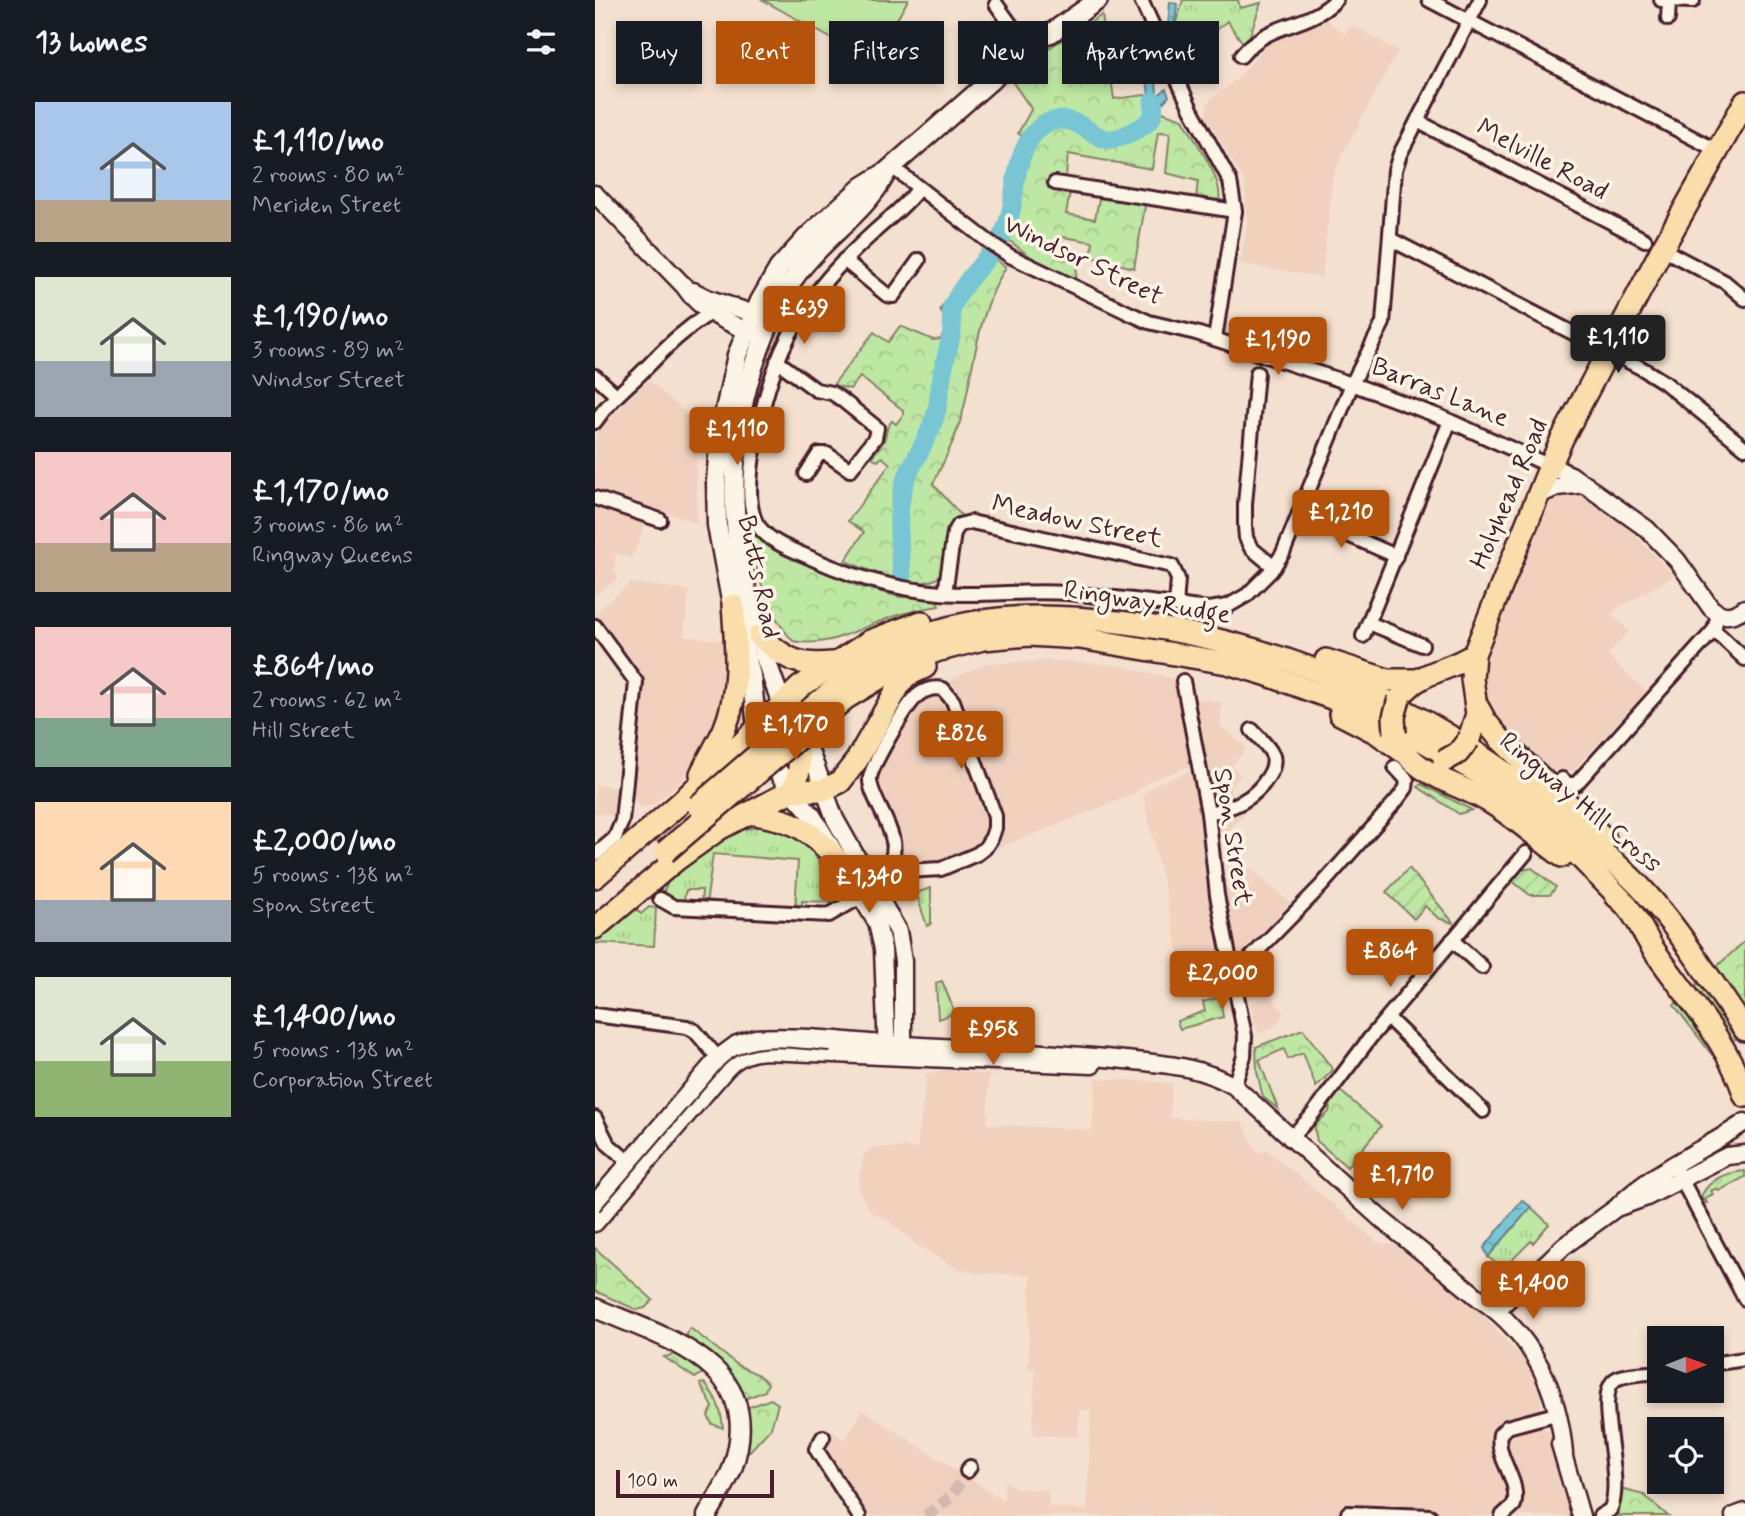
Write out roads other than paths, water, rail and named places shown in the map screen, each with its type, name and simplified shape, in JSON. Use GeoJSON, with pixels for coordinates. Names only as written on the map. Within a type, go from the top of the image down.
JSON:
{"type":"FeatureCollection","features":[{"type":"Feature","properties":{"kind":"highway","name":"Holyhead Road"},"geometry":{"type":"LineString","coordinates":[[1474,654],[1550,466],[1608,351],[1654,244],[1718,151],[1745,102]]}},
{"type":"Feature","properties":{"kind":"highway"},"geometry":{"type":"LineString","coordinates":[[695,789],[724,730],[733,700],[736,673],[733,605]]}},
{"type":"Feature","properties":{"kind":"highway"},"geometry":{"type":"LineString","coordinates":[[790,791],[796,781],[800,757],[800,687],[870,641],[930,619],[985,609],[1066,608],[1088,611],[1112,621]]}},
{"type":"Feature","properties":{"kind":"highway","name":"Ringway Rudge"},"geometry":{"type":"LineString","coordinates":[[799,715],[846,698],[916,658],[933,642],[982,621],[1049,616],[1143,625],[1234,644],[1308,667],[1371,693],[1444,731]]}},
{"type":"Feature","properties":{"kind":"highway"},"geometry":{"type":"LineString","coordinates":[[1143,625],[1162,623],[1245,636],[1396,682],[1441,672],[1457,677],[1470,687],[1486,722],[1578,842]]}},
{"type":"Feature","properties":{"kind":"highway","name":"Ringway Rudge"},"geometry":{"type":"LineString","coordinates":[[933,642],[1029,635],[1080,638],[1227,663],[1378,715],[1409,755]]}},
{"type":"Feature","properties":{"kind":"highway"},"geometry":{"type":"LineString","coordinates":[[759,636],[793,661],[815,665],[835,662]]}},
{"type":"Feature","properties":{"kind":"highway"},"geometry":{"type":"LineString","coordinates":[[595,928],[719,829],[790,791],[823,790],[839,782],[848,773],[900,684],[919,669],[980,651],[1013,647],[1114,651],[1134,646]]}},
{"type":"Feature","properties":{"kind":"highway"},"geometry":{"type":"LineString","coordinates":[[1474,654],[1472,679],[1475,722],[1469,739],[1458,753],[1444,761],[1427,762],[1409,755],[1395,733],[1394,717],[1399,699],[1424,676],[1459,663],[1474,654]]}},
{"type":"Feature","properties":{"kind":"highway"},"geometry":{"type":"LineString","coordinates":[[595,877],[661,821],[757,727],[799,715]]}},
{"type":"Feature","properties":{"kind":"highway"},"geometry":{"type":"LineString","coordinates":[[595,914],[799,715]]}},
{"type":"Feature","properties":{"kind":"highway","name":"Ringway Hill Cross"},"geometry":{"type":"LineString","coordinates":[[1444,731],[1489,760],[1539,798],[1578,842],[1629,908],[1692,982],[1736,1061],[1745,1096]]}},
{"type":"Feature","properties":{"kind":"highway","name":"Ringway Hill Cross"},"geometry":{"type":"LineString","coordinates":[[1409,755],[1482,775],[1578,842],[1615,850],[1745,1030]]}},
{"type":"Feature","properties":{"kind":"highway"},"geometry":{"type":"LineString","coordinates":[[750,813],[779,818],[802,827],[848,860]]}},
{"type":"Feature","properties":{"kind":"highway"},"geometry":{"type":"LineString","coordinates":[[595,892],[661,847]]}},
{"type":"Feature","properties":{"kind":"highway"},"geometry":{"type":"LineString","coordinates":[[1667,919],[1696,943],[1745,1009]]}},
{"type":"Feature","properties":{"kind":"main road","name":"Butts Road"},"geometry":{"type":"LineString","coordinates":[[1048,34],[1087,3]]}},
{"type":"Feature","properties":{"kind":"main road","name":"Butts Road"},"geometry":{"type":"LineString","coordinates":[[1048,41],[1051,33]]}},
{"type":"Feature","properties":{"kind":"main road","name":"Butts Road"},"geometry":{"type":"LineString","coordinates":[[790,791],[773,764],[757,727],[751,675],[717,525],[716,482],[720,435],[737,355],[753,313],[779,268],[804,239],[986,84]]}},
{"type":"Feature","properties":{"kind":"main road","name":"Butts Road"},"geometry":{"type":"LineString","coordinates":[[799,715],[759,636],[746,589],[736,545],[733,478],[735,446],[744,395],[767,329],[796,275],[820,246],[876,191],[889,169]]}},
{"type":"Feature","properties":{"kind":"main road"},"geometry":{"type":"LineString","coordinates":[[595,1298],[664,1329],[709,1362],[730,1389],[736,1407],[739,1440],[731,1472],[707,1516]]}},
{"type":"Feature","properties":{"kind":"main road"},"geometry":{"type":"LineString","coordinates":[[595,1308],[687,1348]]}},
{"type":"Feature","properties":{"kind":"street"},"geometry":{"type":"LineString","coordinates":[[1141,0],[1172,70],[1230,181],[1235,211],[1215,339]]}},
{"type":"Feature","properties":{"kind":"street"},"geometry":{"type":"LineString","coordinates":[[1241,56],[1272,30],[1307,20],[1336,0]]}},
{"type":"Feature","properties":{"kind":"street"},"geometry":{"type":"LineString","coordinates":[[1429,0],[1718,151]]}},
{"type":"Feature","properties":{"kind":"street"},"geometry":{"type":"LineString","coordinates":[[919,188],[908,203],[844,260],[807,305],[778,361],[768,391],[751,470],[749,496],[752,514],[758,526],[779,544],[851,575],[895,587],[945,593],[1067,593],[1176,606],[1228,606],[1247,595],[1274,567],[1283,553],[1352,384],[1383,323],[1395,170],[1400,154],[1480,0]]}},
{"type":"Feature","properties":{"kind":"street"},"geometry":{"type":"LineString","coordinates":[[1668,19],[1665,1],[1693,1]]}},
{"type":"Feature","properties":{"kind":"street"},"geometry":{"type":"LineString","coordinates":[[996,4],[1008,21]]}},
{"type":"Feature","properties":{"kind":"street","name":"Melville Road"},"geometry":{"type":"LineString","coordinates":[[1417,121],[1725,282],[1745,299]]}},
{"type":"Feature","properties":{"kind":"street","name":"Windsor Street"},"geometry":{"type":"LineString","coordinates":[[889,169],[919,188],[995,246],[1049,276],[1149,322],[1215,339],[1352,384]]}},
{"type":"Feature","properties":{"kind":"street"},"geometry":{"type":"LineString","coordinates":[[1055,183],[1235,211]]}},
{"type":"Feature","properties":{"kind":"street"},"geometry":{"type":"LineString","coordinates":[[595,194],[710,313],[746,330],[767,329]]}},
{"type":"Feature","properties":{"kind":"street"},"geometry":{"type":"LineString","coordinates":[[1390,239],[1643,369],[1664,382],[1745,448]]}},
{"type":"Feature","properties":{"kind":"street"},"geometry":{"type":"LineString","coordinates":[[844,260],[887,295],[893,296],[919,260]]}},
{"type":"Feature","properties":{"kind":"street"},"geometry":{"type":"LineString","coordinates":[[684,286],[707,298],[753,313],[767,329]]}},
{"type":"Feature","properties":{"kind":"street"},"geometry":{"type":"LineString","coordinates":[[595,422],[616,395],[672,340],[710,313]]}},
{"type":"Feature","properties":{"kind":"street"},"geometry":{"type":"LineString","coordinates":[[778,361],[816,390],[838,397],[877,429],[875,439],[850,470],[827,454],[819,454],[806,474]]}},
{"type":"Feature","properties":{"kind":"street"},"geometry":{"type":"LineString","coordinates":[[1257,373],[1245,504],[1246,538],[1251,548],[1274,567]]}},
{"type":"Feature","properties":{"kind":"street"},"geometry":{"type":"LineString","coordinates":[[595,376],[616,395]]}},
{"type":"Feature","properties":{"kind":"street","name":"Barras Lane"},"geometry":{"type":"LineString","coordinates":[[1352,384],[1450,421],[1586,484],[1647,529],[1677,560],[1720,620]]}},
{"type":"Feature","properties":{"kind":"street"},"geometry":{"type":"LineString","coordinates":[[1363,636],[1450,421]]}},
{"type":"Feature","properties":{"kind":"street"},"geometry":{"type":"LineString","coordinates":[[1539,495],[1557,487],[1586,484]]}},
{"type":"Feature","properties":{"kind":"street"},"geometry":{"type":"LineString","coordinates":[[595,498],[660,520]]}},
{"type":"Feature","properties":{"kind":"street"},"geometry":{"type":"LineString","coordinates":[[1300,514],[1396,556]]}},
{"type":"Feature","properties":{"kind":"street","name":"Meadow Street"},"geometry":{"type":"LineString","coordinates":[[945,593],[954,533],[959,525],[971,522],[1172,566],[1178,579],[1176,606]]}},
{"type":"Feature","properties":{"kind":"street"},"geometry":{"type":"LineString","coordinates":[[1562,779],[1568,784],[1576,785],[1720,620],[1745,608]]}},
{"type":"Feature","properties":{"kind":"street"},"geometry":{"type":"LineString","coordinates":[[1720,620],[1745,659]]}},
{"type":"Feature","properties":{"kind":"street"},"geometry":{"type":"LineString","coordinates":[[1369,623],[1423,645]]}},
{"type":"Feature","properties":{"kind":"street"},"geometry":{"type":"LineString","coordinates":[[595,626],[636,682],[622,821],[615,838],[595,855]]}},
{"type":"Feature","properties":{"kind":"street","name":"Spon Street"},"geometry":{"type":"LineString","coordinates":[[1183,681],[1208,813],[1215,885],[1245,1041],[1244,1056],[1234,1086]]}},
{"type":"Feature","properties":{"kind":"street"},"geometry":{"type":"LineString","coordinates":[[660,899],[674,907],[829,915],[907,871],[941,869],[985,848],[995,828],[995,816],[953,701],[943,689],[929,689],[917,696],[884,746],[870,778],[889,827],[892,852],[889,863],[879,869],[848,860]]}},
{"type":"Feature","properties":{"kind":"street"},"geometry":{"type":"LineString","coordinates":[[799,715],[802,734],[861,897],[877,923],[883,949],[895,1050]]}},
{"type":"Feature","properties":{"kind":"street"},"geometry":{"type":"LineString","coordinates":[[1208,813],[1229,808],[1249,798],[1260,789],[1272,770],[1273,756],[1252,730]]}},
{"type":"Feature","properties":{"kind":"street"},"geometry":{"type":"LineString","coordinates":[[1233,976],[1329,877],[1397,800],[1406,788],[1409,755]]}},
{"type":"Feature","properties":{"kind":"street"},"geometry":{"type":"LineString","coordinates":[[790,791],[876,889],[898,931],[902,946],[895,1050]]}},
{"type":"Feature","properties":{"kind":"street"},"geometry":{"type":"LineString","coordinates":[[1289,1139],[1309,1119],[1361,1049],[1526,853]]}},
{"type":"Feature","properties":{"kind":"street"},"geometry":{"type":"LineString","coordinates":[[1452,940],[1482,967]]}},
{"type":"Feature","properties":{"kind":"street"},"geometry":{"type":"LineString","coordinates":[[595,1015],[687,1027],[695,1031],[722,1063]]}},
{"type":"Feature","properties":{"kind":"street"},"geometry":{"type":"LineString","coordinates":[[1388,1018],[1483,1111]]}},
{"type":"Feature","properties":{"kind":"street"},"geometry":{"type":"LineString","coordinates":[[595,1223],[634,1167],[737,1044],[755,1038],[895,1050],[1084,1060],[1118,1059],[1194,1068],[1234,1086],[1289,1139],[1380,1218],[1515,1327],[1543,1371],[1553,1400],[1564,1454]]}},
{"type":"Feature","properties":{"kind":"street"},"geometry":{"type":"LineString","coordinates":[[595,1118],[608,1144],[634,1167]]}},
{"type":"Feature","properties":{"kind":"street"},"geometry":{"type":"LineString","coordinates":[[1497,1310],[1565,1246],[1616,1208],[1647,1197],[1745,1122]]}},
{"type":"Feature","properties":{"kind":"street"},"geometry":{"type":"LineString","coordinates":[[1677,1172],[1727,1156],[1745,1154]]}},
{"type":"Feature","properties":{"kind":"street"},"geometry":{"type":"LineString","coordinates":[[595,1203],[634,1167]]}},
{"type":"Feature","properties":{"kind":"street"},"geometry":{"type":"LineString","coordinates":[[1677,1172],[1745,1300]]}},
{"type":"Feature","properties":{"kind":"street"},"geometry":{"type":"LineString","coordinates":[[1535,1358],[1581,1516]]}},
{"type":"Feature","properties":{"kind":"street"},"geometry":{"type":"LineString","coordinates":[[1724,1362],[1745,1359]]}},
{"type":"Feature","properties":{"kind":"street"},"geometry":{"type":"LineString","coordinates":[[1600,1516],[1610,1510],[1613,1501],[1615,1467],[1606,1404],[1610,1386],[1621,1378],[1647,1374]]}},
{"type":"Feature","properties":{"kind":"street"},"geometry":{"type":"LineString","coordinates":[[1502,1516],[1514,1506],[1516,1493],[1499,1445],[1500,1434],[1507,1427],[1552,1415]]}},
{"type":"Feature","properties":{"kind":"street"},"geometry":{"type":"LineString","coordinates":[[817,1445],[859,1516]]}},
{"type":"Feature","properties":{"kind":"street"},"geometry":{"type":"LineString","coordinates":[[1734,1516],[1745,1512]]}},
{"type":"Feature","properties":{"kind":"street"},"geometry":{"type":"LineString","coordinates":[[1348,1513],[1430,1516]]}},
{"type":"Feature","properties":{"kind":"water"},"geometry":{"type":"Polygon","coordinates":[[[1170,2],[1177,4],[1175,21],[1168,21],[1170,2]]]}},
{"type":"Feature","properties":{"kind":"water"},"geometry":{"type":"Polygon","coordinates":[[[1148,84],[1156,84],[1157,96],[1166,89],[1169,96],[1158,108],[1157,117],[1148,126],[1142,121],[1151,111],[1148,84]]]}},
{"type":"Feature","properties":{"kind":"water"},"geometry":{"type":"Polygon","coordinates":[[[1522,1200],[1531,1207],[1488,1257],[1484,1248],[1522,1200]]]}},
{"type":"Feature","properties":{"kind":"waterway"},"geometry":{"type":"LineString","coordinates":[[902,577],[899,524],[901,497],[909,472],[929,434],[938,406],[952,331],[952,308],[958,295],[1004,232],[1019,164],[1026,146],[1043,125],[1058,120],[1078,124],[1106,139],[1124,136],[1149,121],[1153,113],[1153,101]]}},
{"type":"Feature","properties":{"kind":"tunnel"},"geometry":{"type":"LineString","coordinates":[[926,1516],[952,1496],[967,1471]]}},
{"type":"Feature","properties":{"kind":"tram line"},"geometry":{"type":"LineString","coordinates":[[600,1210],[724,1065],[735,1057],[747,1051],[774,1047],[829,1051]]}}]}
